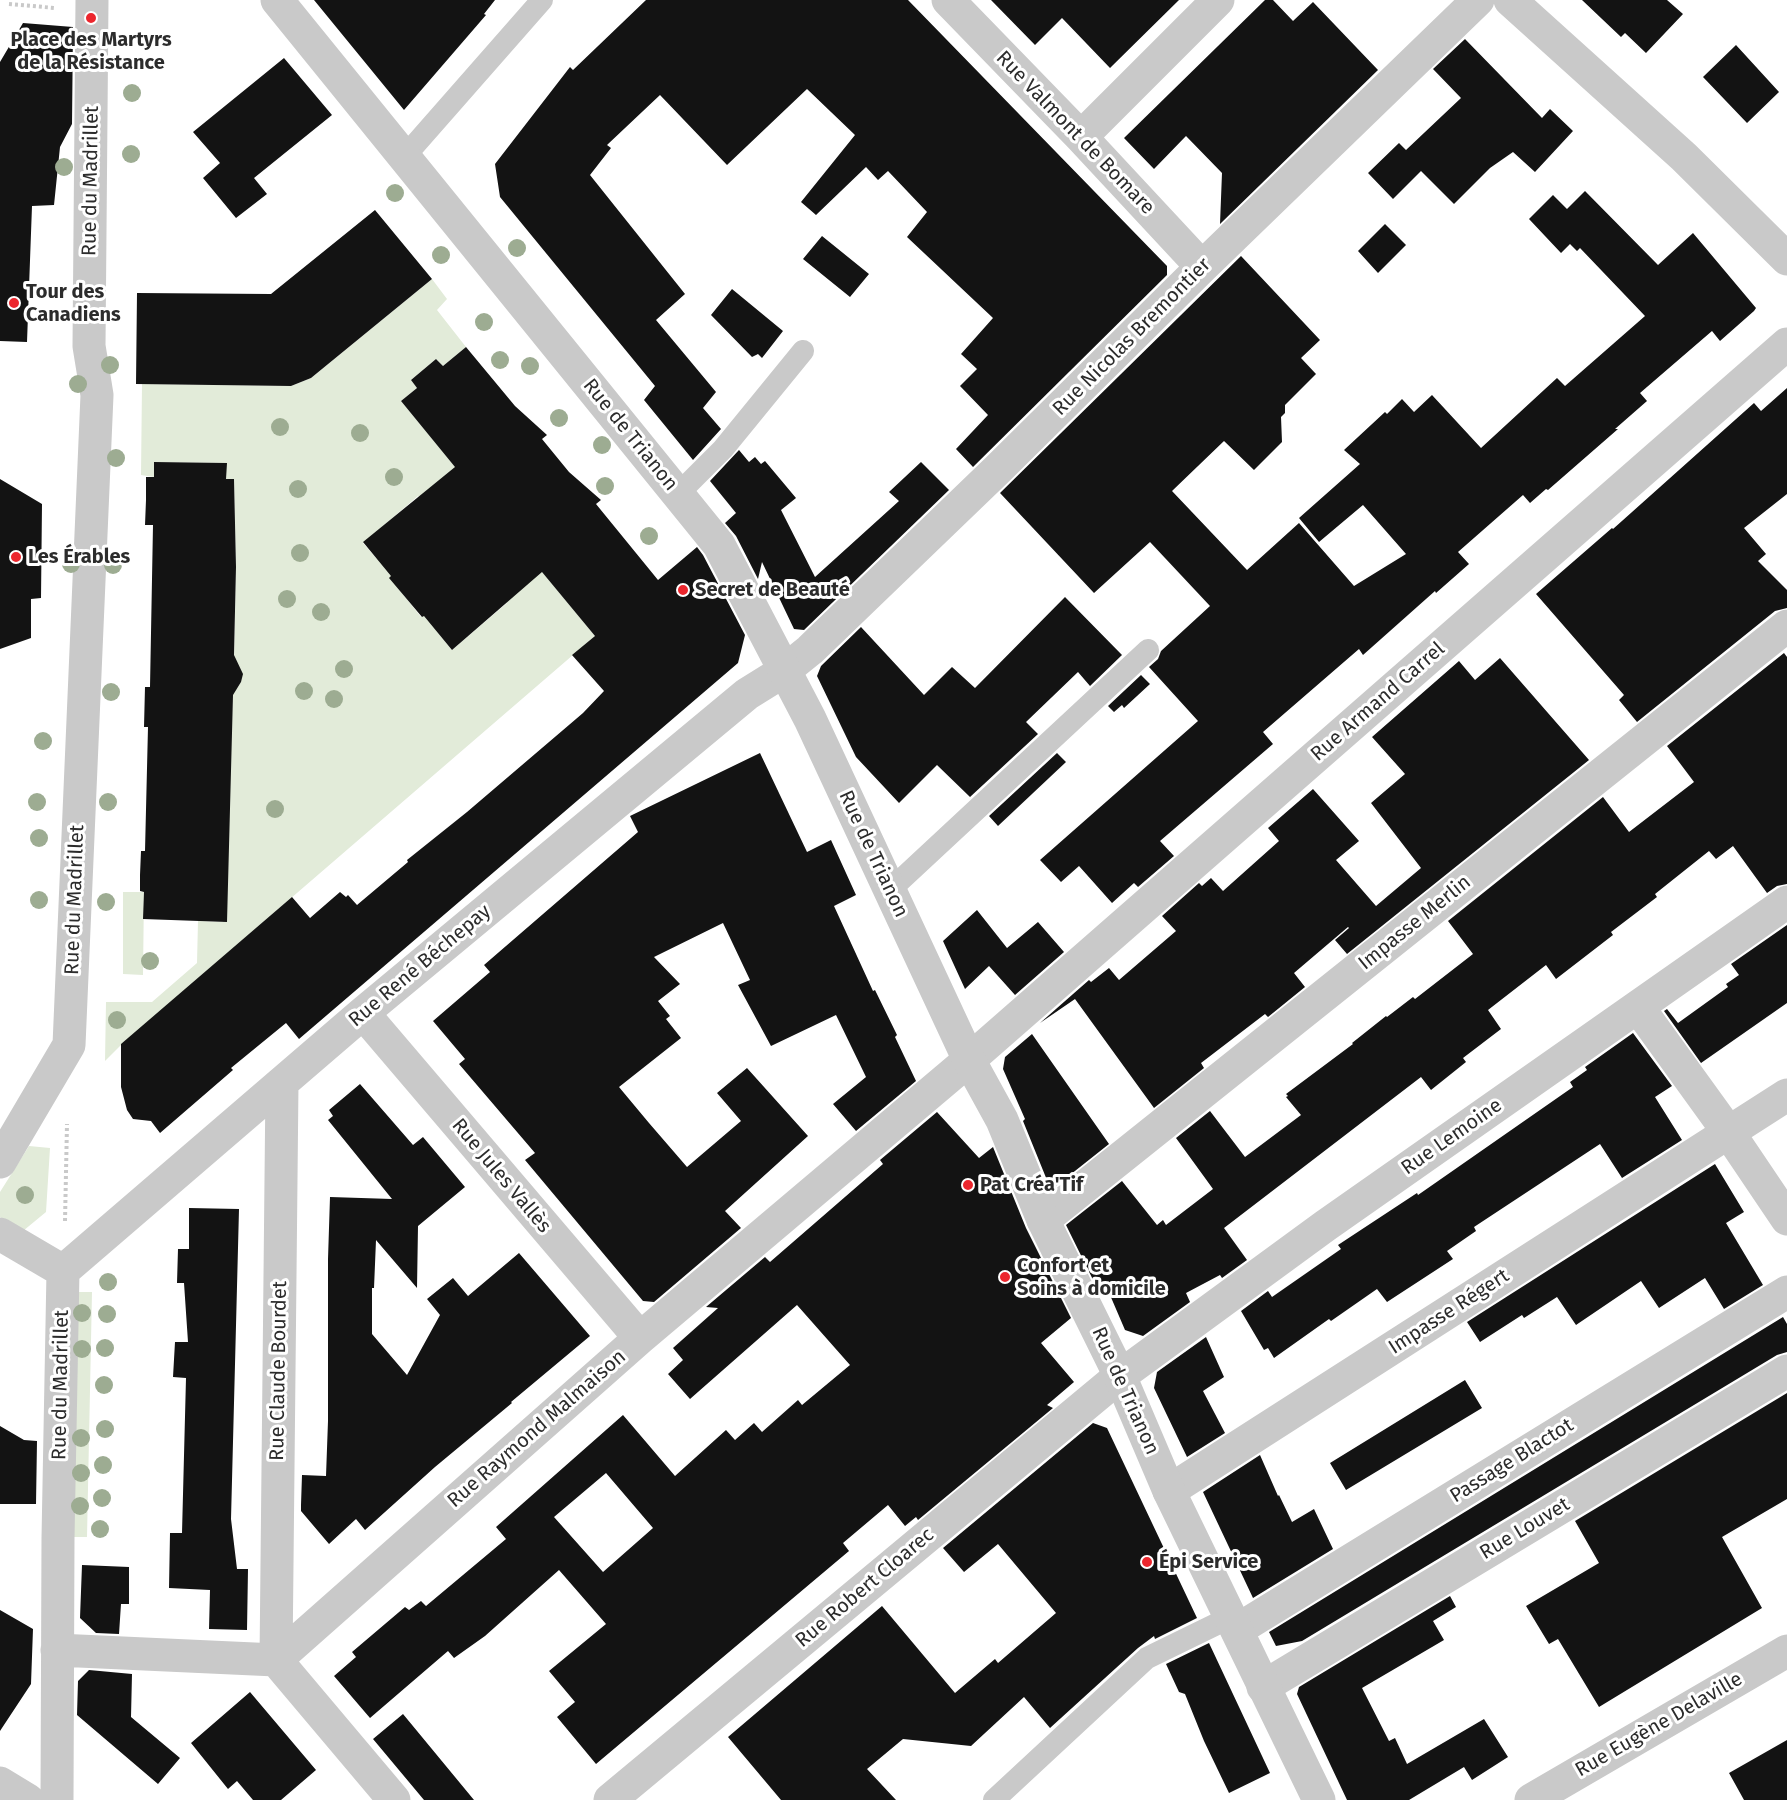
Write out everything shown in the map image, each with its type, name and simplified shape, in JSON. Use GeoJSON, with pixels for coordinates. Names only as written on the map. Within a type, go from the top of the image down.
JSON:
{"type":"FeatureCollection","features":[{"type":"Feature","properties":{"kind":"street","name":"Rue du Madrillet"},"geometry":{"type":"LineString","coordinates":[[0,1162],[69,1045],[97,395],[89,346],[92,0]]}},
{"type":"Feature","properties":{"kind":"street","name":"Rue de Trianon"},"geometry":{"type":"LineString","coordinates":[[277,0],[719,545],[810,719],[969,1060],[1002,1120],[1043,1220],[1120,1376],[1169,1491],[1319,1800]]}},
{"type":"Feature","properties":{"kind":"street","name":"Rue Valmont de Bomare"},"geometry":{"type":"LineString","coordinates":[[948,0],[1081,137],[1202,267]]}},
{"type":"Feature","properties":{"kind":"street"},"geometry":{"type":"LineString","coordinates":[[1081,137],[1218,0]]}},
{"type":"Feature","properties":{"kind":"street","name":"Rue Nicolas Bremontier"},"geometry":{"type":"LineString","coordinates":[[784,671],[810,650],[998,469],[1202,267],[1478,0]]}},
{"type":"Feature","properties":{"kind":"street"},"geometry":{"type":"LineString","coordinates":[[1510,0],[1684,158],[1787,259]]}},
{"type":"Feature","properties":{"kind":"street","name":"Rue Armand Carrel"},"geometry":{"type":"LineString","coordinates":[[969,1060],[1787,344]]}},
{"type":"Feature","properties":{"kind":"street","name":"Impasse Merlin"},"geometry":{"type":"LineString","coordinates":[[1043,1220],[1787,626]]}},
{"type":"Feature","properties":{"kind":"street","name":"Rue René Béchepay"},"geometry":{"type":"LineString","coordinates":[[63,1271],[363,1013],[747,694],[784,671]]}},
{"type":"Feature","properties":{"kind":"street","name":"Rue Lemoine"},"geometry":{"type":"LineString","coordinates":[[1120,1376],[1325,1226],[1787,902]]}},
{"type":"Feature","properties":{"kind":"street"},"geometry":{"type":"LineString","coordinates":[[1638,1008],[1729,1133],[1787,1219]]}},
{"type":"Feature","properties":{"kind":"street","name":"Rue Jules Vallès"},"geometry":{"type":"LineString","coordinates":[[363,1013],[640,1338]]}},
{"type":"Feature","properties":{"kind":"street","name":"Rue Raymond Malmaison"},"geometry":{"type":"LineString","coordinates":[[276,1659],[640,1338],[969,1060]]}},
{"type":"Feature","properties":{"kind":"street","name":"Rue Claude Bourdet"},"geometry":{"type":"LineString","coordinates":[[276,1659],[282,1083]]}},
{"type":"Feature","properties":{"kind":"street","name":"Impasse Régert"},"geometry":{"type":"LineString","coordinates":[[1169,1491],[1787,1095]]}},
{"type":"Feature","properties":{"kind":"street"},"geometry":{"type":"LineString","coordinates":[[0,1234],[63,1271]]}},
{"type":"Feature","properties":{"kind":"street","name":"Rue du Madrillet"},"geometry":{"type":"LineString","coordinates":[[57,1800],[63,1271]]}},
{"type":"Feature","properties":{"kind":"street","name":"Passage Blactot"},"geometry":{"type":"LineString","coordinates":[[1234,1623],[1787,1292]]}},
{"type":"Feature","properties":{"kind":"street","name":"Rue Louvet"},"geometry":{"type":"LineString","coordinates":[[1263,1687],[1787,1371]]}},
{"type":"Feature","properties":{"kind":"street","name":"Rue Robert Cloarec"},"geometry":{"type":"LineString","coordinates":[[610,1800],[1120,1376]]}},
{"type":"Feature","properties":{"kind":"street"},"geometry":{"type":"LineString","coordinates":[[57,1650],[276,1659],[394,1800]]}},
{"type":"Feature","properties":{"kind":"street","name":"Rue Eugène Delaville"},"geometry":{"type":"LineString","coordinates":[[1531,1800],[1787,1651]]}},
{"type":"Feature","properties":{"kind":"street"},"geometry":{"type":"LineString","coordinates":[[0,1783],[28,1800]]}},
{"type":"Feature","properties":{"kind":"lane"},"geometry":{"type":"LineString","coordinates":[[405,156],[542,0]]}},
{"type":"Feature","properties":{"kind":"lane"},"geometry":{"type":"LineString","coordinates":[[678,494],[723,449],[802,351]]}},
{"type":"Feature","properties":{"kind":"lane"},"geometry":{"type":"LineString","coordinates":[[890,890],[1148,651]]}},
{"type":"Feature","properties":{"kind":"lane"},"geometry":{"type":"LineString","coordinates":[[994,1800],[1147,1658],[1234,1623]]}},
{"type":"Feature","properties":{"kind":"path"},"geometry":{"type":"LineString","coordinates":[[9,4],[56,8]]}},
{"type":"Feature","properties":{"kind":"path"},"geometry":{"type":"LineString","coordinates":[[63,1271],[67,1113]]}},
{"type":"Feature","properties":{"kind":"green space"},"geometry":{"type":"Polygon","coordinates":[[[432,279],[447,299],[437,310],[466,347],[443,366],[436,359],[411,380],[417,388],[401,401],[477,493],[441,523],[418,496],[363,543],[377,559],[383,556],[397,572],[390,578],[421,617],[429,611],[438,633],[452,650],[507,603],[485,576],[503,524],[595,636],[123,1043],[105,1061],[106,1002],[152,1002],[197,963],[198,921],[223,922],[233,692],[240,684],[242,676],[234,660],[236,567],[234,479],[226,479],[226,463],[154,462],[154,477],[141,475],[142,384],[291,386],[311,378],[432,279]]]}},
{"type":"Feature","properties":{"kind":"green space"},"geometry":{"type":"Polygon","coordinates":[[[123,892],[144,892],[143,975],[123,974],[123,892]]]}},
{"type":"Feature","properties":{"kind":"green space"},"geometry":{"type":"Polygon","coordinates":[[[29,1146],[50,1148],[46,1212],[23,1231],[0,1217],[0,1192],[29,1146]]]}},
{"type":"Feature","properties":{"kind":"green space"},"geometry":{"type":"Polygon","coordinates":[[[77,1292],[92,1292],[87,1537],[70,1537],[77,1292]]]}},
{"type":"Feature","properties":{"kind":"building"},"geometry":{"type":"Polygon","coordinates":[[[314,0],[495,0],[484,14],[486,15],[404,110],[314,0]]]}},
{"type":"Feature","properties":{"kind":"building"},"geometry":{"type":"Polygon","coordinates":[[[646,0],[908,0],[1167,266],[1167,275],[973,467],[956,449],[988,415],[960,386],[977,369],[961,354],[993,318],[907,237],[927,212],[888,171],[878,180],[866,167],[816,215],[801,202],[855,135],[807,89],[727,165],[660,95],[607,145],[611,148],[590,175],[685,294],[656,320],[716,392],[703,408],[721,429],[693,460],[644,400],[655,386],[500,197],[495,164],[570,67],[573,70],[646,0]]]}},
{"type":"Feature","properties":{"kind":"building"},"geometry":{"type":"Polygon","coordinates":[[[991,0],[1179,0],[1110,68],[1062,18],[1035,45],[991,0]]]}},
{"type":"Feature","properties":{"kind":"building"},"geometry":{"type":"Polygon","coordinates":[[[1265,0],[1273,0],[1293,21],[1313,2],[1378,70],[1220,224],[1222,173],[1186,136],[1154,169],[1124,138],[1265,0]]]}},
{"type":"Feature","properties":{"kind":"building"},"geometry":{"type":"Polygon","coordinates":[[[1582,0],[1667,0],[1683,14],[1646,53],[1625,33],[1621,37],[1582,0]]]}},
{"type":"Feature","properties":{"kind":"building"},"geometry":{"type":"Polygon","coordinates":[[[23,23],[73,27],[72,124],[60,147],[54,205],[32,206],[27,342],[0,341],[0,62],[23,23]]]}},
{"type":"Feature","properties":{"kind":"building"},"geometry":{"type":"Polygon","coordinates":[[[1465,39],[1542,118],[1550,109],[1573,131],[1535,172],[1513,152],[1490,168],[1454,204],[1421,171],[1393,199],[1368,173],[1399,143],[1406,150],[1461,98],[1433,69],[1465,39]]]}},
{"type":"Feature","properties":{"kind":"building"},"geometry":{"type":"Polygon","coordinates":[[[1736,45],[1779,92],[1747,123],[1703,77],[1736,45]]]}},
{"type":"Feature","properties":{"kind":"building"},"geometry":{"type":"Polygon","coordinates":[[[284,58],[332,115],[254,178],[267,194],[236,218],[203,178],[220,163],[193,132],[284,58]]]}},
{"type":"Feature","properties":{"kind":"building"},"geometry":{"type":"Polygon","coordinates":[[[1585,191],[1658,265],[1693,233],[1756,308],[1754,311],[1720,341],[1712,331],[1640,393],[1647,401],[1548,490],[1546,489],[1530,503],[1523,495],[1458,552],[1469,564],[1363,655],[1359,649],[1263,732],[1273,744],[1160,841],[1174,856],[1138,887],[1134,883],[1112,903],[1079,866],[1061,882],[1040,860],[1198,721],[1149,667],[1158,659],[1161,651],[1210,606],[1150,542],[1094,593],[1000,493],[1241,256],[1320,340],[1301,358],[1316,374],[1285,405],[1285,413],[1281,417],[1282,442],[1254,470],[1224,441],[1172,491],[1247,570],[1299,523],[1354,586],[1406,554],[1363,505],[1319,542],[1299,518],[1360,464],[1344,450],[1402,399],[1414,412],[1432,395],[1481,448],[1557,378],[1565,386],[1645,316],[1580,248],[1577,251],[1570,244],[1561,253],[1529,219],[1553,195],[1567,209],[1585,191]]]}},
{"type":"Feature","properties":{"kind":"building"},"geometry":{"type":"Polygon","coordinates":[[[375,210],[432,279],[311,378],[291,386],[136,384],[137,293],[271,294],[375,210]]]}},
{"type":"Feature","properties":{"kind":"building"},"geometry":{"type":"Polygon","coordinates":[[[1385,224],[1406,245],[1378,273],[1358,251],[1385,224]]]}},
{"type":"Feature","properties":{"kind":"building"},"geometry":{"type":"Polygon","coordinates":[[[822,236],[869,274],[850,297],[803,259],[822,236]]]}},
{"type":"Feature","properties":{"kind":"building"},"geometry":{"type":"Polygon","coordinates":[[[732,289],[783,331],[762,358],[758,354],[752,357],[711,315],[732,289]]]}},
{"type":"Feature","properties":{"kind":"building"},"geometry":{"type":"Polygon","coordinates":[[[466,347],[515,406],[547,435],[542,439],[569,472],[601,500],[596,504],[658,580],[697,547],[745,635],[738,663],[299,1039],[286,1023],[231,1068],[233,1070],[160,1133],[151,1121],[133,1119],[127,1110],[121,1087],[121,1044],[292,897],[310,918],[340,892],[346,897],[348,895],[357,905],[408,862],[407,860],[583,713],[604,691],[572,655],[595,636],[542,572],[452,650],[389,578],[391,576],[363,542],[455,467],[401,401],[417,388],[411,380],[436,359],[443,366],[466,347]]]}},
{"type":"Feature","properties":{"kind":"building"},"geometry":{"type":"Polygon","coordinates":[[[1787,388],[1787,494],[1744,528],[1766,554],[1758,561],[1787,590],[1787,608],[1775,611],[1637,722],[1619,700],[1624,695],[1536,594],[1613,529],[1754,403],[1761,411],[1787,388]]]}},
{"type":"Feature","properties":{"kind":"building"},"geometry":{"type":"Polygon","coordinates":[[[739,450],[749,462],[755,457],[761,464],[765,461],[796,498],[781,510],[815,577],[899,501],[889,492],[921,462],[949,490],[804,630],[794,629],[762,562],[758,579],[736,536],[725,523],[736,513],[710,481],[739,450]]]}},
{"type":"Feature","properties":{"kind":"building"},"geometry":{"type":"Polygon","coordinates":[[[154,462],[227,463],[226,479],[234,479],[236,567],[234,655],[243,674],[233,695],[227,922],[143,919],[144,892],[140,891],[140,875],[141,851],[145,851],[148,727],[144,727],[145,687],[150,687],[153,525],[145,525],[146,477],[154,477],[154,462]]]}},
{"type":"Feature","properties":{"kind":"building","name":"Les Érables"},"geometry":{"type":"Polygon","coordinates":[[[0,479],[42,504],[41,598],[31,599],[31,638],[0,649],[0,479]]]}},
{"type":"Feature","properties":{"kind":"building"},"geometry":{"type":"Polygon","coordinates":[[[1065,597],[1122,655],[1090,686],[1078,672],[1026,722],[1038,734],[970,797],[937,765],[899,803],[856,757],[817,676],[821,666],[861,627],[924,695],[952,667],[975,688],[1065,597]]]}},
{"type":"Feature","properties":{"kind":"building"},"geometry":{"type":"Polygon","coordinates":[[[1784,653],[1787,657],[1787,884],[1777,886],[1767,893],[1733,846],[1716,859],[1709,851],[1655,894],[1657,897],[1611,932],[1613,935],[1556,979],[1546,965],[1488,1010],[1501,1029],[1463,1058],[1466,1062],[1431,1090],[1421,1077],[1224,1228],[1247,1260],[1222,1278],[1220,1275],[1186,1293],[1190,1302],[1143,1336],[1125,1330],[1107,1288],[1100,1294],[1066,1225],[1122,1181],[1157,1225],[1163,1220],[1166,1225],[1213,1189],[1176,1138],[1210,1111],[1245,1157],[1301,1115],[1286,1094],[1386,1016],[1413,997],[1415,999],[1473,954],[1448,921],[1603,797],[1629,832],[1694,782],[1667,746],[1784,653]]]}},
{"type":"Feature","properties":{"kind":"building"},"geometry":{"type":"Polygon","coordinates":[[[1500,658],[1589,760],[1347,954],[1335,940],[1348,927],[1294,973],[1305,987],[1268,1017],[1265,1014],[1201,1063],[1204,1068],[1154,1108],[1075,999],[1040,1023],[1089,980],[1091,982],[1109,968],[1119,980],[1176,931],[1162,916],[1199,883],[1202,886],[1211,878],[1223,891],[1279,841],[1268,828],[1313,789],[1359,841],[1336,860],[1376,906],[1421,868],[1371,803],[1405,774],[1372,737],[1459,661],[1475,680],[1500,658]]]}},
{"type":"Feature","properties":{"kind":"building"},"geometry":{"type":"Polygon","coordinates":[[[1141,675],[1150,684],[1124,708],[1122,705],[1114,712],[1108,706],[1141,675]]]}},
{"type":"Feature","properties":{"kind":"building"},"geometry":{"type":"Polygon","coordinates":[[[760,753],[807,852],[831,840],[856,895],[834,906],[873,991],[875,990],[897,1035],[895,1037],[916,1081],[856,1131],[833,1104],[866,1077],[836,1015],[771,1046],[738,985],[750,980],[723,923],[654,957],[680,984],[658,1001],[670,1016],[666,1019],[681,1038],[619,1087],[649,1123],[687,1167],[741,1121],[717,1093],[747,1068],[808,1136],[725,1211],[741,1228],[654,1302],[643,1301],[525,1160],[535,1153],[459,1064],[465,1059],[433,1021],[490,972],[484,965],[638,832],[630,816],[760,753]]]}},
{"type":"Feature","properties":{"kind":"building"},"geometry":{"type":"Polygon","coordinates":[[[1057,753],[1066,762],[998,826],[989,816],[1057,753]]]}},
{"type":"Feature","properties":{"kind":"building"},"geometry":{"type":"Polygon","coordinates":[[[977,910],[1007,948],[1038,922],[1064,952],[1015,995],[989,966],[965,989],[943,941],[977,910]]]}},
{"type":"Feature","properties":{"kind":"building"},"geometry":{"type":"Polygon","coordinates":[[[1787,925],[1787,1003],[1701,1063],[1664,1011],[1667,1009],[1678,1023],[1728,987],[1726,984],[1739,975],[1731,964],[1787,925]]]}},
{"type":"Feature","properties":{"kind":"building"},"geometry":{"type":"Polygon","coordinates":[[[1633,1033],[1672,1086],[1655,1097],[1682,1140],[1622,1178],[1600,1144],[1474,1227],[1476,1231],[1447,1251],[1453,1259],[1387,1302],[1377,1289],[1274,1358],[1268,1348],[1264,1350],[1241,1311],[1268,1291],[1272,1297],[1341,1249],[1338,1245],[1417,1193],[1418,1195],[1573,1087],[1570,1082],[1587,1070],[1585,1067],[1633,1033]]]}},
{"type":"Feature","properties":{"kind":"building"},"geometry":{"type":"Polygon","coordinates":[[[1032,1034],[1109,1144],[1051,1190],[1023,1121],[1025,1119],[1003,1069],[1005,1057],[1032,1034]]]}},
{"type":"Feature","properties":{"kind":"building"},"geometry":{"type":"Polygon","coordinates":[[[360,1084],[413,1145],[423,1137],[465,1187],[418,1226],[417,1288],[376,1240],[374,1288],[372,1288],[372,1334],[407,1375],[440,1315],[427,1299],[453,1278],[468,1296],[519,1253],[590,1336],[435,1467],[365,1530],[356,1519],[329,1544],[301,1511],[301,1505],[302,1475],[326,1476],[330,1197],[392,1199],[328,1120],[333,1116],[329,1110],[360,1084]]]}},
{"type":"Feature","properties":{"kind":"building"},"geometry":{"type":"Polygon","coordinates":[[[937,1112],[979,1158],[993,1147],[1026,1228],[1071,1318],[1041,1343],[1074,1382],[1047,1405],[1053,1408],[918,1520],[916,1517],[905,1526],[888,1505],[843,1543],[849,1551],[596,1764],[557,1717],[575,1702],[549,1671],[606,1624],[559,1570],[485,1636],[454,1658],[448,1651],[370,1718],[334,1676],[356,1657],[352,1652],[405,1607],[409,1610],[421,1601],[426,1606],[506,1539],[496,1527],[623,1415],[675,1476],[726,1430],[735,1440],[754,1423],[762,1432],[798,1400],[802,1405],[850,1365],[797,1305],[690,1399],[668,1374],[683,1360],[673,1348],[718,1308],[706,1307],[765,1257],[770,1262],[883,1164],[880,1160],[937,1112]],[[606,1473],[554,1517],[603,1572],[653,1528],[606,1473]]]}},
{"type":"Feature","properties":{"kind":"building"},"geometry":{"type":"Polygon","coordinates":[[[1715,1164],[1744,1212],[1726,1223],[1763,1285],[1724,1309],[1705,1278],[1659,1308],[1641,1281],[1576,1325],[1557,1297],[1524,1318],[1522,1315],[1480,1342],[1467,1322],[1715,1164]]]}},
{"type":"Feature","properties":{"kind":"building"},"geometry":{"type":"Polygon","coordinates":[[[189,1208],[239,1209],[231,1519],[237,1569],[248,1569],[247,1630],[209,1629],[210,1590],[169,1588],[170,1533],[182,1533],[186,1378],[173,1377],[175,1342],[188,1342],[184,1283],[177,1283],[178,1249],[189,1249],[189,1208]]]}},
{"type":"Feature","properties":{"kind":"building"},"geometry":{"type":"Polygon","coordinates":[[[1783,1317],[1787,1324],[1787,1352],[1777,1355],[1302,1641],[1276,1646],[1269,1632],[1783,1317]]]}},
{"type":"Feature","properties":{"kind":"building"},"geometry":{"type":"Polygon","coordinates":[[[1206,1337],[1224,1377],[1203,1391],[1225,1433],[1187,1457],[1154,1388],[1157,1372],[1206,1337]]]}},
{"type":"Feature","properties":{"kind":"building"},"geometry":{"type":"Polygon","coordinates":[[[1465,1380],[1482,1408],[1346,1490],[1330,1463],[1465,1380]]]}},
{"type":"Feature","properties":{"kind":"building"},"geometry":{"type":"Polygon","coordinates":[[[1787,1393],[1787,1499],[1722,1537],[1762,1608],[1599,1707],[1558,1639],[1549,1644],[1526,1606],[1599,1563],[1575,1521],[1787,1393]]]}},
{"type":"Feature","properties":{"kind":"building"},"geometry":{"type":"Polygon","coordinates":[[[1093,1423],[1107,1428],[1197,1618],[1155,1639],[1154,1636],[1050,1728],[1024,1697],[971,1746],[903,1739],[867,1769],[896,1800],[781,1800],[728,1737],[882,1606],[955,1693],[995,1659],[998,1663],[1056,1613],[998,1544],[964,1572],[943,1548],[1093,1423]]]}},
{"type":"Feature","properties":{"kind":"building"},"geometry":{"type":"Polygon","coordinates":[[[0,1426],[24,1440],[37,1441],[36,1504],[0,1504],[0,1426]]]}},
{"type":"Feature","properties":{"kind":"building"},"geometry":{"type":"Polygon","coordinates":[[[1260,1455],[1292,1522],[1314,1509],[1333,1549],[1253,1598],[1203,1492],[1260,1455]]]}},
{"type":"Feature","properties":{"kind":"building"},"geometry":{"type":"Polygon","coordinates":[[[82,1565],[129,1567],[129,1604],[121,1604],[119,1634],[96,1633],[80,1618],[82,1565]]]}},
{"type":"Feature","properties":{"kind":"building"},"geometry":{"type":"Polygon","coordinates":[[[1450,1596],[1456,1607],[1433,1621],[1444,1640],[1362,1688],[1389,1741],[1395,1738],[1407,1764],[1484,1719],[1508,1757],[1472,1780],[1464,1767],[1409,1800],[1347,1800],[1297,1694],[1299,1687],[1450,1596]]]}},
{"type":"Feature","properties":{"kind":"building"},"geometry":{"type":"Polygon","coordinates":[[[0,1610],[33,1629],[31,1684],[0,1731],[0,1610]]]}},
{"type":"Feature","properties":{"kind":"building"},"geometry":{"type":"Polygon","coordinates":[[[1209,1643],[1270,1773],[1229,1793],[1185,1694],[1179,1692],[1166,1664],[1209,1643]]]}},
{"type":"Feature","properties":{"kind":"building"},"geometry":{"type":"Polygon","coordinates":[[[89,1670],[132,1674],[131,1717],[180,1758],[158,1784],[77,1715],[78,1681],[89,1670]]]}},
{"type":"Feature","properties":{"kind":"building"},"geometry":{"type":"Polygon","coordinates":[[[250,1692],[316,1770],[281,1800],[253,1800],[237,1781],[228,1789],[191,1743],[250,1692]]]}},
{"type":"Feature","properties":{"kind":"building"},"geometry":{"type":"Polygon","coordinates":[[[403,1714],[474,1800],[424,1800],[373,1739],[403,1714]]]}},
{"type":"Feature","properties":{"kind":"building"},"geometry":{"type":"Polygon","coordinates":[[[1787,1740],[1787,1800],[1744,1800],[1729,1773],[1787,1740]]]}},
{"type":"Feature","properties":{"kind":"place","name":"Place des Martyrs de la Résistance"},"geometry":{"type":"Point","coordinates":[91,18]}},
{"type":"Feature","properties":{"kind":"place","name":"Tour des Canadiens"},"geometry":{"type":"Point","coordinates":[14,303]}},
{"type":"Feature","properties":{"kind":"place","name":"Les Érables"},"geometry":{"type":"Point","coordinates":[16,557]}},
{"type":"Feature","properties":{"kind":"place","name":"Secret de Beauté"},"geometry":{"type":"Point","coordinates":[683,590]}},
{"type":"Feature","properties":{"kind":"place","name":"Pat Créa'Tif"},"geometry":{"type":"Point","coordinates":[968,1185]}},
{"type":"Feature","properties":{"kind":"place","name":"Confort et Soins à domicile"},"geometry":{"type":"Point","coordinates":[1005,1277]}},
{"type":"Feature","properties":{"kind":"place","name":"Épi Service"},"geometry":{"type":"Point","coordinates":[1147,1562]}}]}
